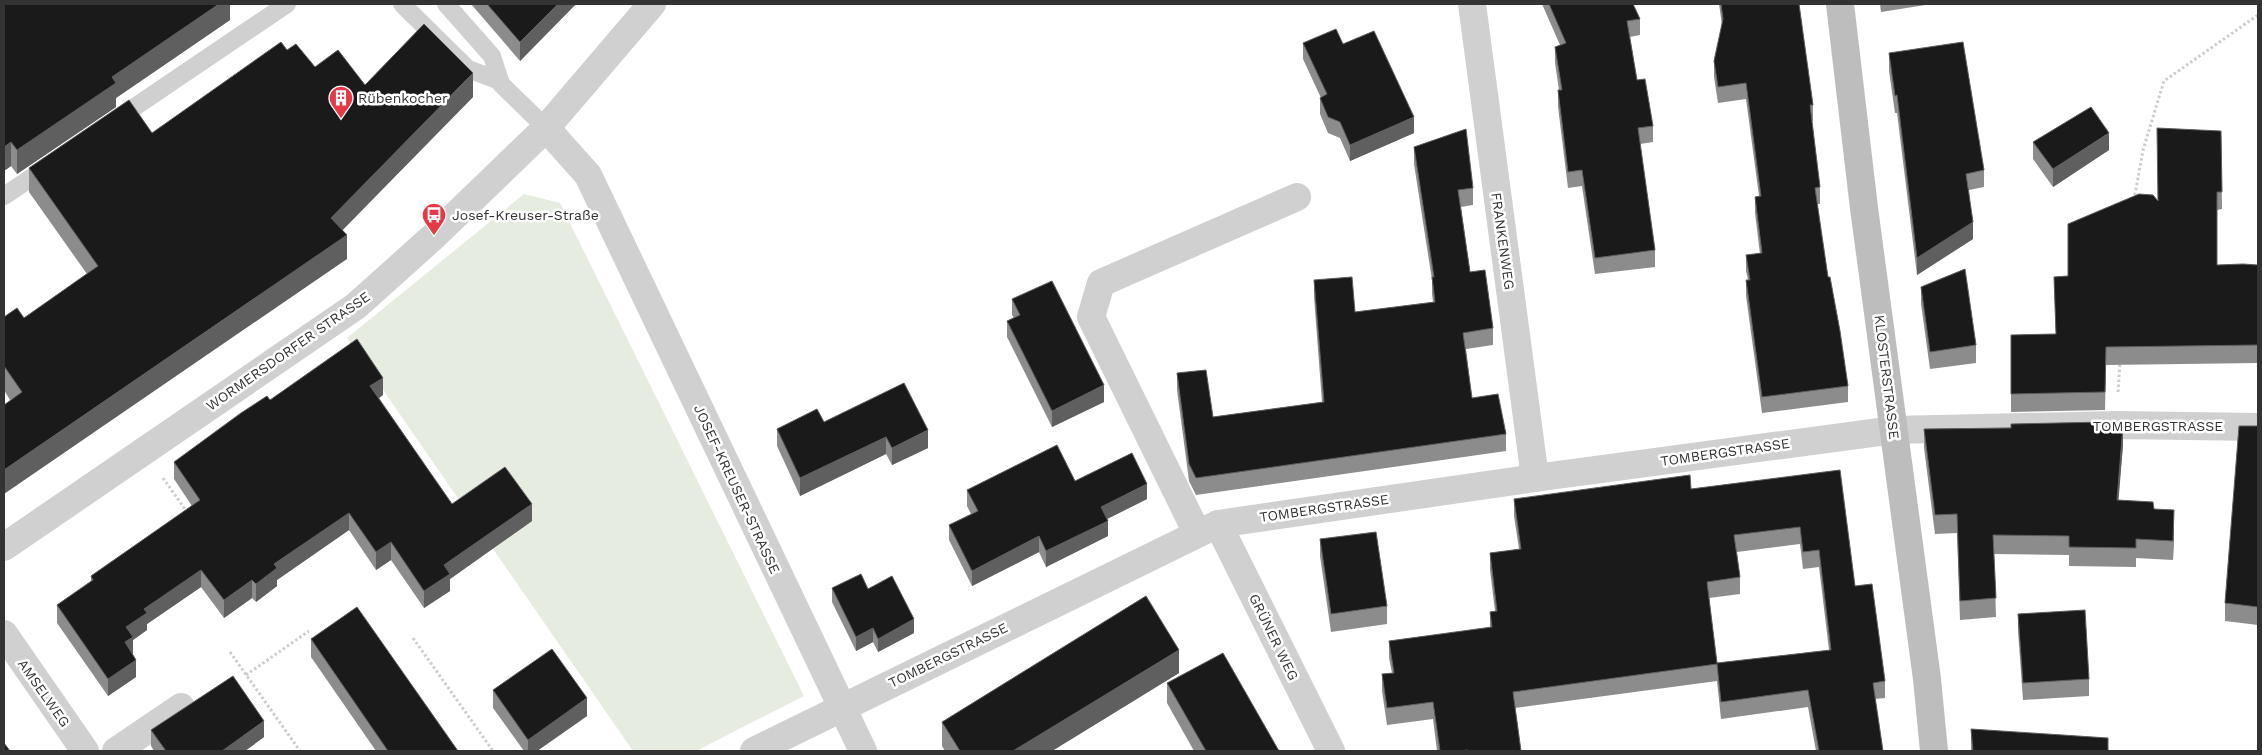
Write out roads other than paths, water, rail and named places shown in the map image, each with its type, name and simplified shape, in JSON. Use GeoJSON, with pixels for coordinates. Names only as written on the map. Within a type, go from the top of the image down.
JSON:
{"type":"FeatureCollection","features":[{"type":"Feature","properties":{"kind":"main road","name":"KLOSTERSTRASSE"},"geometry":{"type":"LineString","coordinates":[[1840,4],[1864,208],[1928,679],[1934,751]]}},
{"type":"Feature","properties":{"kind":"street","name":"WORMERSDORFER STRASSE"},"geometry":{"type":"LineString","coordinates":[[4,547],[356,306],[434,236],[546,128],[652,4]]}},
{"type":"Feature","properties":{"kind":"street","name":"FRANKENWEG"},"geometry":{"type":"LineString","coordinates":[[1472,4],[1535,478]]}},
{"type":"Feature","properties":{"kind":"street","name":"JOSEF-KREUSER-STRASSE"},"geometry":{"type":"LineString","coordinates":[[546,128],[588,174],[863,751]]}},
{"type":"Feature","properties":{"kind":"street"},"geometry":{"type":"LineString","coordinates":[[1207,528],[1091,317],[1101,284],[1297,197]]}},
{"type":"Feature","properties":{"kind":"street","name":"TOMBERGSTRASSE"},"geometry":{"type":"LineString","coordinates":[[754,751],[1207,528],[1535,478],[1894,430],[2116,425],[2258,427]]}},
{"type":"Feature","properties":{"kind":"street","name":"GRÜNER WEG"},"geometry":{"type":"LineString","coordinates":[[1207,528],[1331,751]]}},
{"type":"Feature","properties":{"kind":"street","name":"AMSELWEG"},"geometry":{"type":"LineString","coordinates":[[4,634],[85,751]]}},
{"type":"Feature","properties":{"kind":"street"},"geometry":{"type":"LineString","coordinates":[[116,751],[181,707]]}},
{"type":"Feature","properties":{"kind":"lane"},"geometry":{"type":"LineString","coordinates":[[101,130],[287,4]]}},
{"type":"Feature","properties":{"kind":"lane"},"geometry":{"type":"LineString","coordinates":[[402,4],[468,69],[500,81],[546,128]]}},
{"type":"Feature","properties":{"kind":"lane"},"geometry":{"type":"LineString","coordinates":[[446,4],[492,56],[500,81]]}},
{"type":"Feature","properties":{"kind":"lane"},"geometry":{"type":"LineString","coordinates":[[4,196],[60,158]]}},
{"type":"Feature","properties":{"kind":"place","name":"Rübenkocher"},"geometry":{"type":"Point","coordinates":[341,119]}},
{"type":"Feature","properties":{"kind":"place","name":"Josef-Kreuser-Straße"},"geometry":{"type":"Point","coordinates":[434,236]}}]}
